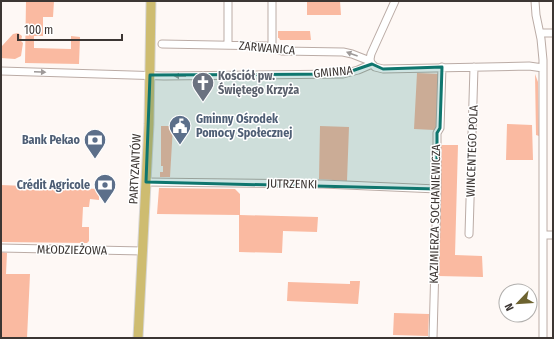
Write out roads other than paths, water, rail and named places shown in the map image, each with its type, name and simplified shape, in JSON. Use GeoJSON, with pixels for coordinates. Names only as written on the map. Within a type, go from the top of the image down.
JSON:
{"type":"FeatureCollection","features":[{"type":"Feature","properties":{"kind":"main road","name":"PARTYZANTÓW"},"geometry":{"type":"LineString","coordinates":[[138,338],[146,182],[151,1]]}},
{"type":"Feature","properties":{"kind":"street"},"geometry":{"type":"LineString","coordinates":[[228,1],[228,45]]}},
{"type":"Feature","properties":{"kind":"street"},"geometry":{"type":"LineString","coordinates":[[272,1],[272,47]]}},
{"type":"Feature","properties":{"kind":"street"},"geometry":{"type":"LineString","coordinates":[[395,1],[374,48],[371,63],[375,67],[383,69],[529,66],[543,68]]}},
{"type":"Feature","properties":{"kind":"street"},"geometry":{"type":"LineString","coordinates":[[535,1],[543,68],[543,338]]}},
{"type":"Feature","properties":{"kind":"street"},"geometry":{"type":"LineString","coordinates":[[540,33],[553,33]]}},
{"type":"Feature","properties":{"kind":"street","name":"ZARWANICA"},"geometry":{"type":"LineString","coordinates":[[162,44],[272,47],[282,51],[333,51],[350,53],[371,63]]}},
{"type":"Feature","properties":{"kind":"street","name":"GMINNA"},"geometry":{"type":"LineString","coordinates":[[1,70],[150,75],[343,74],[358,70],[371,63]]}},
{"type":"Feature","properties":{"kind":"street","name":"KAZIMIERZA SOCHANIEWICZA"},"geometry":{"type":"LineString","coordinates":[[433,338],[437,133],[440,128],[442,67]]}},
{"type":"Feature","properties":{"kind":"street","name":"WINCENTEGO POLA"},"geometry":{"type":"LineString","coordinates":[[469,234],[474,67]]}},
{"type":"Feature","properties":{"kind":"street","name":"JUTRZENKI"},"geometry":{"type":"LineString","coordinates":[[146,182],[323,184],[437,189]]}},
{"type":"Feature","properties":{"kind":"street"},"geometry":{"type":"LineString","coordinates":[[543,235],[553,235]]}},
{"type":"Feature","properties":{"kind":"street","name":"MŁODZIEŻOWA"},"geometry":{"type":"LineString","coordinates":[[1,248],[143,251]]}},
{"type":"Feature","properties":{"kind":"place","name":"Kościół pw. Świętego Krzyża"},"geometry":{"type":"Point","coordinates":[203,102]}},
{"type":"Feature","properties":{"kind":"place","name":"Gminny Ośrodek Pomocy Społecznej"},"geometry":{"type":"Point","coordinates":[180,146]}},
{"type":"Feature","properties":{"kind":"place","name":"Bank Pekao"},"geometry":{"type":"Point","coordinates":[95,160]}},
{"type":"Feature","properties":{"kind":"place","name":"Crédit Agricole"},"geometry":{"type":"Point","coordinates":[105,204]}}]}
